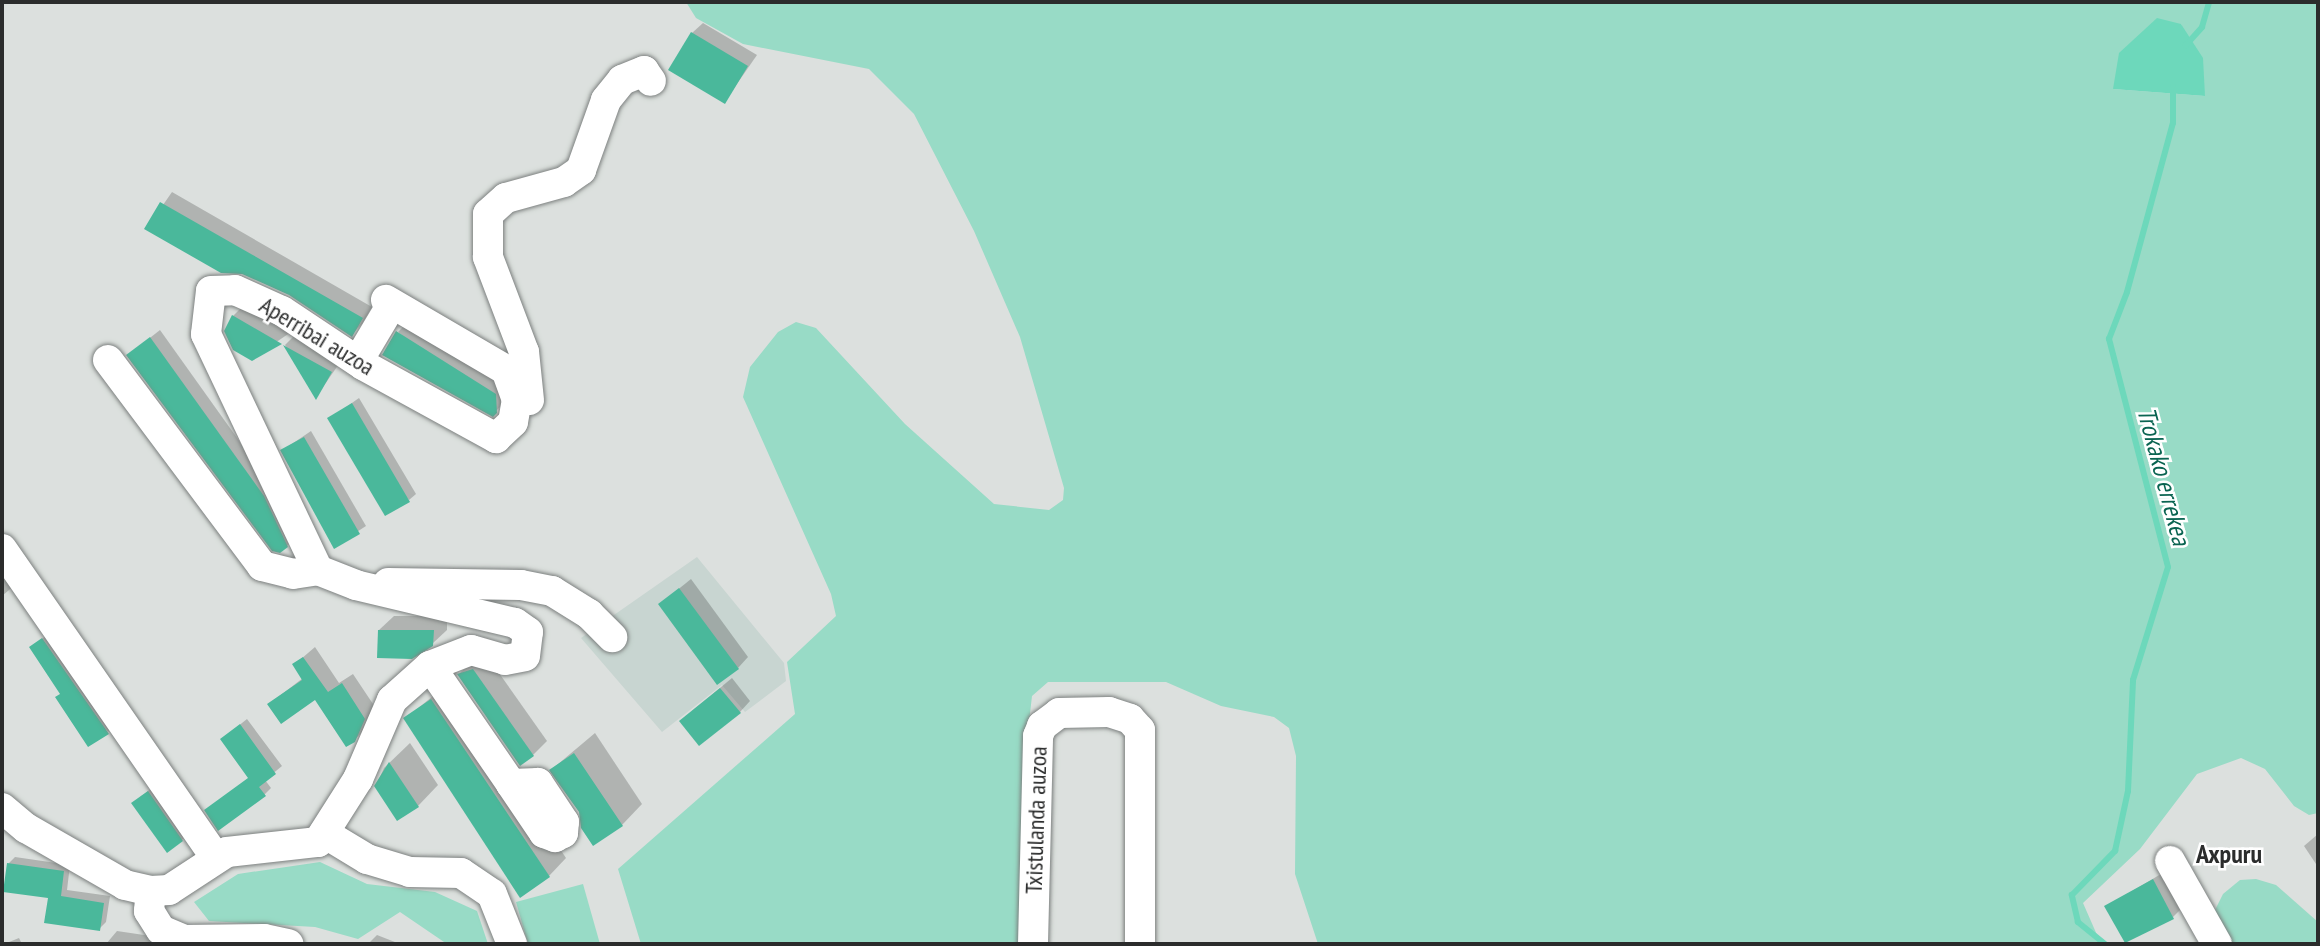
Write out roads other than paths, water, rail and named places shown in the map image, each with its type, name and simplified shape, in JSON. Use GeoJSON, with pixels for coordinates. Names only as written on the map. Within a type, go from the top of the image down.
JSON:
{"type":"FeatureCollection","features":[{"type":"Feature","properties":{"kind":"street"},"geometry":{"type":"LineString","coordinates":[[496,438],[520,436],[530,393],[524,352],[488,257],[488,214],[506,198],[564,183],[581,170],[606,100],[622,80],[644,71],[651,81]]}},
{"type":"Feature","properties":{"kind":"street","name":"Aperribai auzoa"},"geometry":{"type":"LineString","coordinates":[[318,570],[206,334],[211,290],[235,290],[282,311],[358,361],[496,438]]}},
{"type":"Feature","properties":{"kind":"street"},"geometry":{"type":"LineString","coordinates":[[358,361],[389,302],[506,370],[517,400],[513,422],[496,438]]}},
{"type":"Feature","properties":{"kind":"street"},"geometry":{"type":"LineString","coordinates":[[2,807],[26,828],[125,885],[151,891],[169,890],[227,852],[318,842],[358,779],[392,700],[430,666],[471,650],[505,660],[525,656],[528,632],[515,622],[356,585],[318,570],[293,574],[262,566],[108,360]]}},
{"type":"Feature","properties":{"kind":"street"},"geometry":{"type":"LineString","coordinates":[[2,549],[216,858]]}},
{"type":"Feature","properties":{"kind":"street"},"geometry":{"type":"LineString","coordinates":[[356,585],[421,580],[521,585],[552,591],[607,632]]}},
{"type":"Feature","properties":{"kind":"street"},"geometry":{"type":"LineString","coordinates":[[430,666],[511,784]]}},
{"type":"Feature","properties":{"kind":"street","name":"Txistulanda auzoa"},"geometry":{"type":"LineString","coordinates":[[1033,944],[1038,736],[1042,726],[1059,713],[1109,712],[1130,719],[1140,730],[1140,944]]}},
{"type":"Feature","properties":{"kind":"street"},"geometry":{"type":"LineString","coordinates":[[324,832],[367,859],[399,869],[461,873],[492,894],[512,944]]}},
{"type":"Feature","properties":{"kind":"street"},"geometry":{"type":"LineString","coordinates":[[2171,861],[2217,944]]}},
{"type":"Feature","properties":{"kind":"street"},"geometry":{"type":"LineString","coordinates":[[151,891],[149,911],[161,930],[184,940],[264,939],[288,944]]}},
{"type":"Feature","properties":{"kind":"waterway","name":"Trokako errekea"},"geometry":{"type":"LineString","coordinates":[[2186,45],[2202,27],[2209,2]]}},
{"type":"Feature","properties":{"kind":"waterway","name":"Trokako errekea"},"geometry":{"type":"LineString","coordinates":[[2105,944],[2078,922],[2072,895],[2115,851],[2128,791],[2133,680],[2168,567],[2109,339],[2127,292],[2173,123],[2173,87]]}},
{"type":"Feature","properties":{"kind":"district","name":"Axpuru"},"geometry":{"type":"Point","coordinates":[2229,854]}}]}
